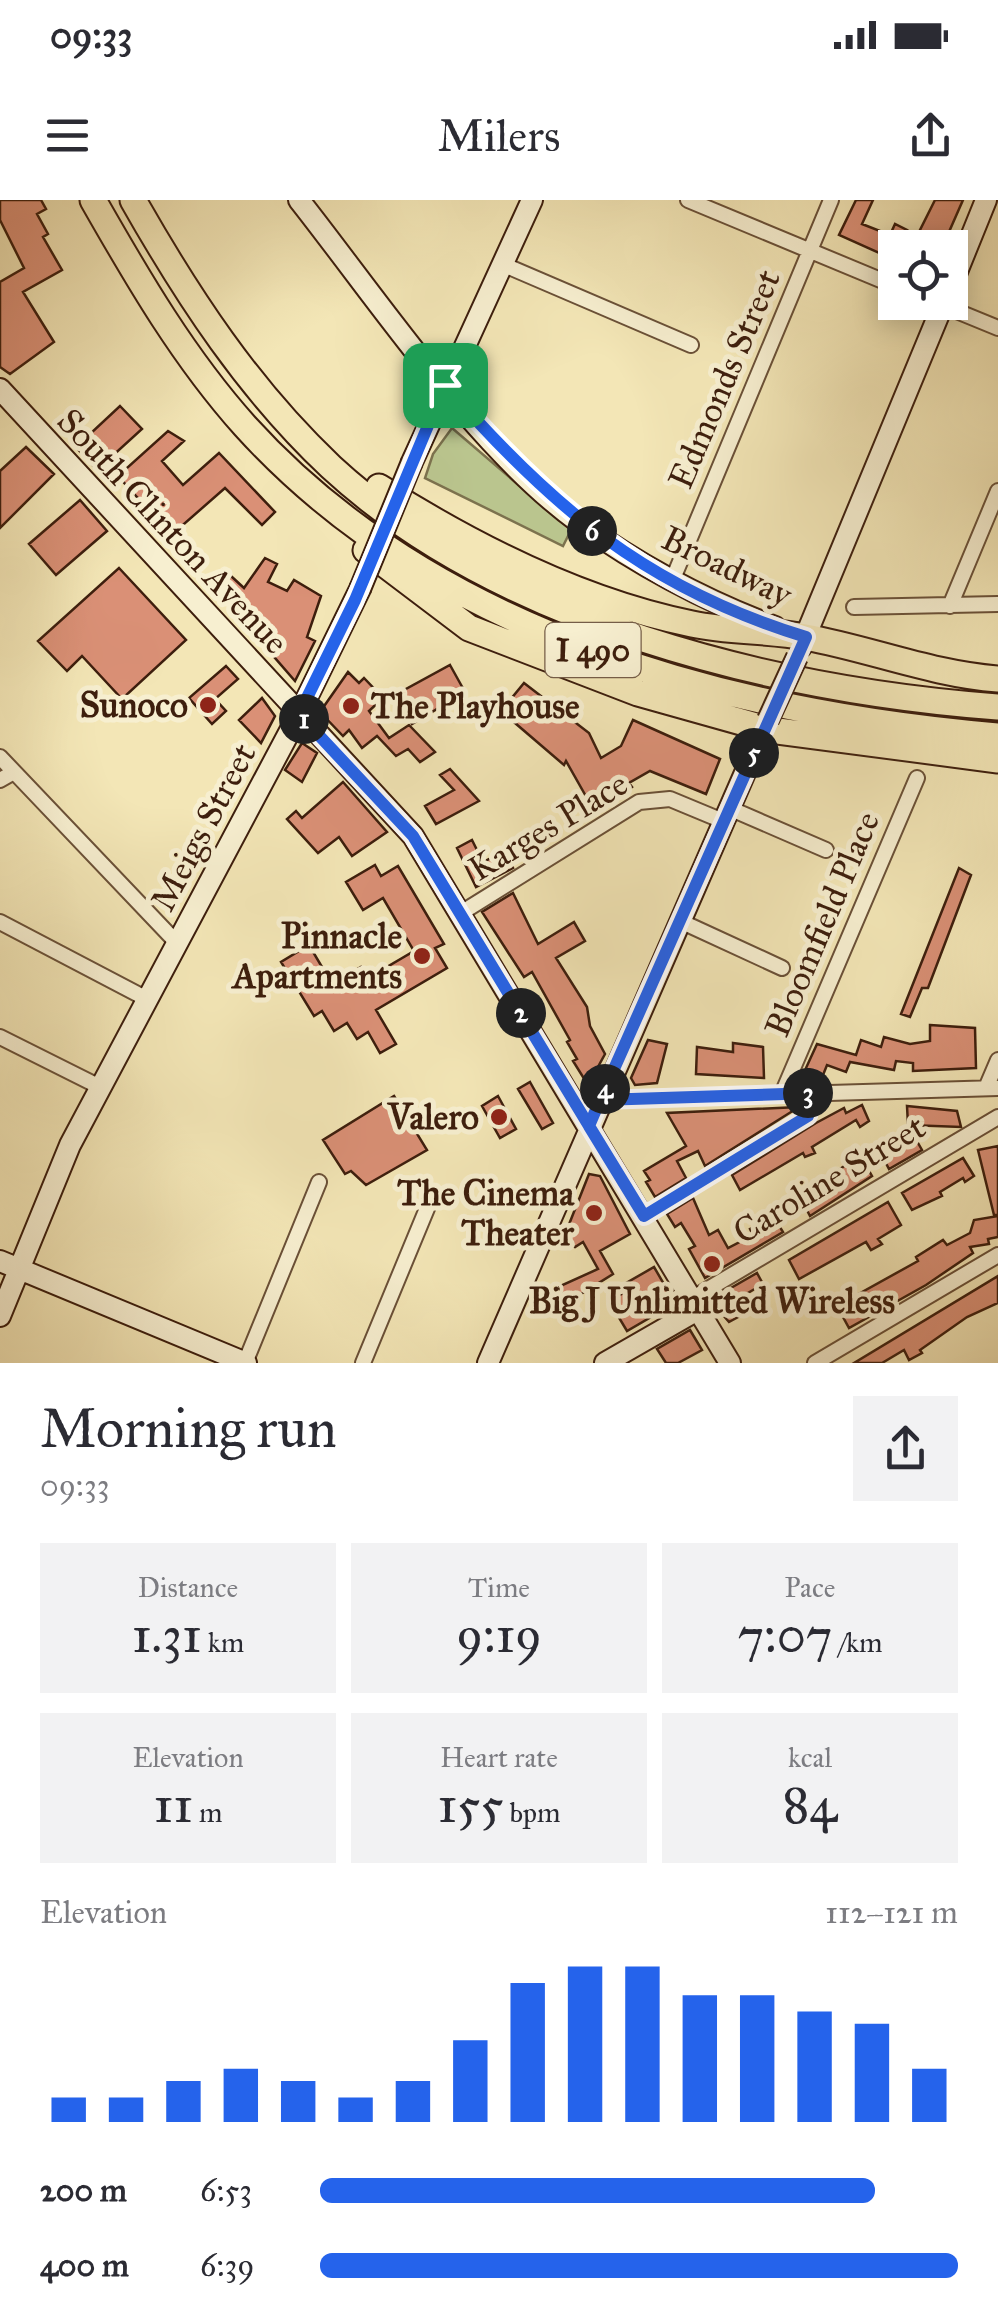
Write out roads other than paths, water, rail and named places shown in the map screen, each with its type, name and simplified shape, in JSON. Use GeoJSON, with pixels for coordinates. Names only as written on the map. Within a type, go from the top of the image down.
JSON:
{"type":"FeatureCollection","features":[{"type":"Feature","properties":{"kind":"highway","name":"I 490"},"geometry":{"type":"LineString","coordinates":[[93,200],[172,330],[247,428],[313,490],[384,546],[461,592],[542,630],[647,668],[778,703],[888,723],[998,736]]}},
{"type":"Feature","properties":{"kind":"highway","name":"I 490"},"geometry":{"type":"LineString","coordinates":[[133,200],[215,332],[284,417],[331,466],[400,521],[478,568],[569,610],[674,646],[782,675],[881,693],[998,707]]}},
{"type":"Feature","properties":{"kind":"highway"},"geometry":{"type":"LineString","coordinates":[[284,417],[401,501],[548,574],[690,624],[932,671],[998,679]]}},
{"type":"Feature","properties":{"kind":"highway"},"geometry":{"type":"LineString","coordinates":[[247,428],[348,536],[428,601],[469,628],[614,686],[766,724],[998,760]]}},
{"type":"Feature","properties":{"kind":"street","name":"Broadway"},"geometry":{"type":"LineString","coordinates":[[299,200],[445,385],[511,461],[578,521],[672,581],[801,647]]}},
{"type":"Feature","properties":{"kind":"street","name":"Meigs Street"},"geometry":{"type":"LineString","coordinates":[[0,1316],[9,1265],[299,714],[360,589],[445,385],[532,200]]}},
{"type":"Feature","properties":{"kind":"street"},"geometry":{"type":"LineString","coordinates":[[689,200],[878,279]]}},
{"type":"Feature","properties":{"kind":"street","name":"Edmonds Street"},"geometry":{"type":"LineString","coordinates":[[672,581],[831,200]]}},
{"type":"Feature","properties":{"kind":"street"},"geometry":{"type":"LineString","coordinates":[[968,242],[986,200]]}},
{"type":"Feature","properties":{"kind":"street"},"geometry":{"type":"LineString","coordinates":[[502,264],[690,344]]}},
{"type":"Feature","properties":{"kind":"street"},"geometry":{"type":"LineString","coordinates":[[968,313],[998,328]]}},
{"type":"Feature","properties":{"kind":"street"},"geometry":{"type":"LineString","coordinates":[[488,1363],[801,647],[935,320]]}},
{"type":"Feature","properties":{"kind":"street","name":"South Clinton Avenue"},"geometry":{"type":"LineString","coordinates":[[0,389],[413,836],[730,1363]]}},
{"type":"Feature","properties":{"kind":"street"},"geometry":{"type":"LineString","coordinates":[[950,606],[998,491]]}},
{"type":"Feature","properties":{"kind":"street"},"geometry":{"type":"LineString","coordinates":[[854,607],[998,604]]}},
{"type":"Feature","properties":{"kind":"street"},"geometry":{"type":"LineString","coordinates":[[0,756],[178,944]]}},
{"type":"Feature","properties":{"kind":"street"},"geometry":{"type":"LineString","coordinates":[[0,780],[14,772]]}},
{"type":"Feature","properties":{"kind":"street","name":"Bloomfield Place"},"geometry":{"type":"LineString","coordinates":[[782,1094],[917,778]]}},
{"type":"Feature","properties":{"kind":"street","name":"Karges Place"},"geometry":{"type":"LineString","coordinates":[[461,913],[640,802],[670,799],[826,850]]}},
{"type":"Feature","properties":{"kind":"street"},"geometry":{"type":"LineString","coordinates":[[680,921],[782,968]]}},
{"type":"Feature","properties":{"kind":"street"},"geometry":{"type":"LineString","coordinates":[[0,922],[148,1000]]}},
{"type":"Feature","properties":{"kind":"street"},"geometry":{"type":"LineString","coordinates":[[0,1037],[102,1088]]}},
{"type":"Feature","properties":{"kind":"street"},"geometry":{"type":"LineString","coordinates":[[600,1100],[992,1088],[998,1060]]}},
{"type":"Feature","properties":{"kind":"street"},"geometry":{"type":"LineString","coordinates":[[644,1216],[808,1116],[814,1093]]}},
{"type":"Feature","properties":{"kind":"street","name":"Caroline Street"},"geometry":{"type":"LineString","coordinates":[[605,1363],[998,1117]]}},
{"type":"Feature","properties":{"kind":"street"},"geometry":{"type":"LineString","coordinates":[[9,1265],[245,1363],[319,1182]]}},
{"type":"Feature","properties":{"kind":"street"},"geometry":{"type":"LineString","coordinates":[[363,1363],[434,1194]]}},
{"type":"Feature","properties":{"kind":"street"},"geometry":{"type":"LineString","coordinates":[[816,1363],[998,1255]]}},
{"type":"Feature","properties":{"kind":"place","name":"Sunoco"},"geometry":{"type":"Point","coordinates":[208,705]}},
{"type":"Feature","properties":{"kind":"place","name":"The Playhouse"},"geometry":{"type":"Point","coordinates":[351,706]}},
{"type":"Feature","properties":{"kind":"place","name":"Pinnacle Apartments"},"geometry":{"type":"Point","coordinates":[422,956]}},
{"type":"Feature","properties":{"kind":"place","name":"Valero"},"geometry":{"type":"Point","coordinates":[499,1117]}},
{"type":"Feature","properties":{"kind":"place","name":"The Cinema Theater"},"geometry":{"type":"Point","coordinates":[594,1213]}},
{"type":"Feature","properties":{"kind":"place","name":"Big J Unlimitted Wireless"},"geometry":{"type":"Point","coordinates":[712,1264]}}]}
